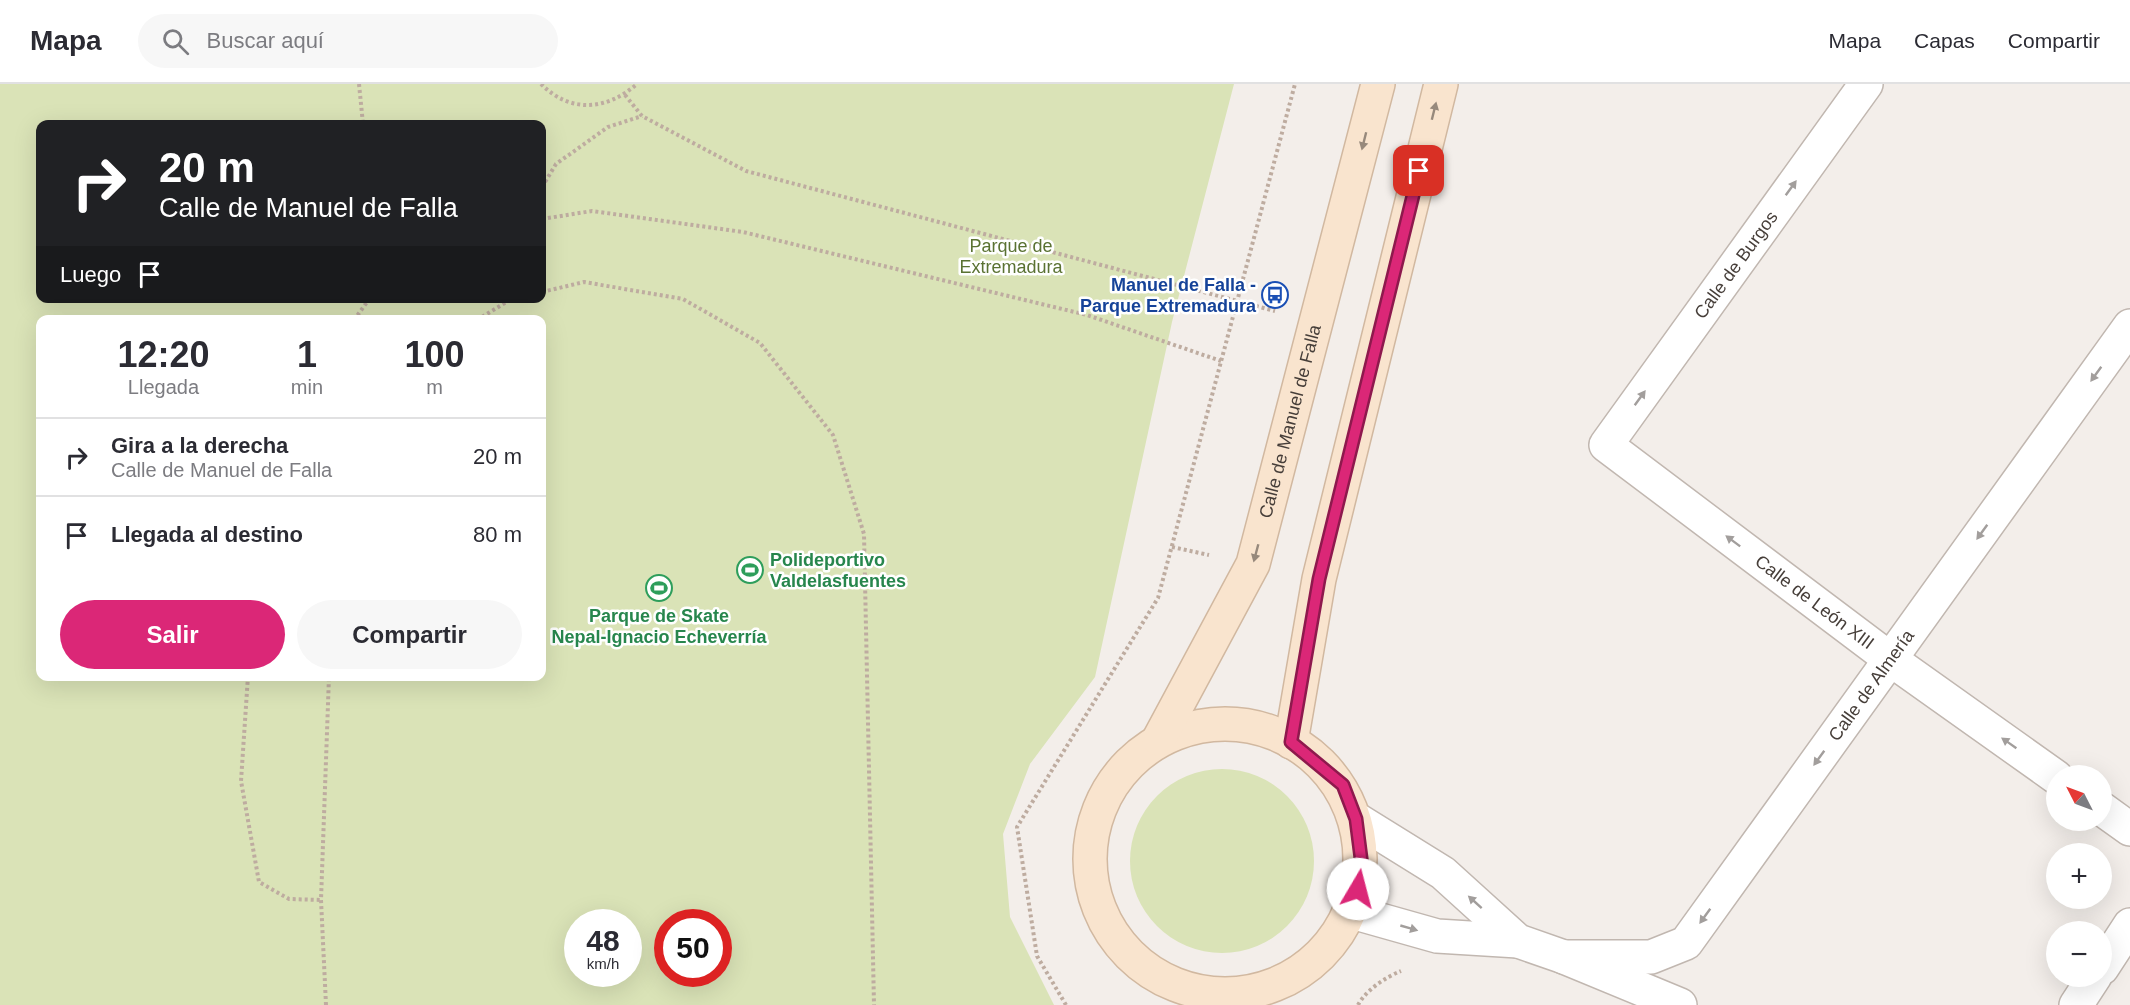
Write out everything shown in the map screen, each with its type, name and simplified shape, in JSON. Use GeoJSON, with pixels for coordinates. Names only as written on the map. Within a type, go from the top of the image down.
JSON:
{"type":"FeatureCollection","features":[{"type":"Feature","properties":{"kind":"main road","name":"Calle de Manuel de Falla"},"geometry":{"type":"LineString","coordinates":[[1159,739],[1253,564],[1378,84]]}},
{"type":"Feature","properties":{"kind":"main road"},"geometry":{"type":"LineString","coordinates":[[1291,742],[1319,579],[1441,84]]}},
{"type":"Feature","properties":{"kind":"main road"},"geometry":{"type":"LineString","coordinates":[[1214,725],[1259,729],[1291,742],[1343,785],[1356,819],[1362,866],[1352,912],[1326,948],[1286,990],[1263,988],[1175,995],[1117,944],[1095,902],[1089,871],[1093,824],[1122,769],[1159,739],[1214,725]]}},
{"type":"Feature","properties":{"kind":"street","name":"Calle de Burgos"},"geometry":{"type":"LineString","coordinates":[[1606,445],[1866,84]]}},
{"type":"Feature","properties":{"kind":"street","name":"Calle de Almería"},"geometry":{"type":"LineString","coordinates":[[1564,957],[1651,957],[1686,942],[2130,326]]}},
{"type":"Feature","properties":{"kind":"street","name":"Calle de León XIII"},"geometry":{"type":"LineString","coordinates":[[1606,445],[1890,660],[2046,770]]}},
{"type":"Feature","properties":{"kind":"street"},"geometry":{"type":"LineString","coordinates":[[2112,816],[2130,829]]}},
{"type":"Feature","properties":{"kind":"street"},"geometry":{"type":"LineString","coordinates":[[1356,819],[1443,873],[1518,941]]}},
{"type":"Feature","properties":{"kind":"street"},"geometry":{"type":"LineString","coordinates":[[1352,912],[1437,936],[1518,941],[1564,957],[1680,1005]]}},
{"type":"Feature","properties":{"kind":"street"},"geometry":{"type":"LineString","coordinates":[[2112,953],[2130,925]]}},
{"type":"Feature","properties":{"kind":"street"},"geometry":{"type":"LineString","coordinates":[[2076,1005],[2088,987]]}},
{"type":"Feature","properties":{"kind":"path"},"geometry":{"type":"LineString","coordinates":[[359,84],[363,120]]}},
{"type":"Feature","properties":{"kind":"path"},"geometry":{"type":"LineString","coordinates":[[541,84],[549,92],[567,102],[586,106],[606,104],[625,95],[637,84]]}},
{"type":"Feature","properties":{"kind":"path"},"geometry":{"type":"LineString","coordinates":[[1066,1005],[1038,956],[1017,827],[1158,598],[1295,84]]}},
{"type":"Feature","properties":{"kind":"path"},"geometry":{"type":"LineString","coordinates":[[625,95],[642,116],[746,171],[1317,322]]}},
{"type":"Feature","properties":{"kind":"path"},"geometry":{"type":"LineString","coordinates":[[546,180],[556,164],[608,127],[642,116]]}},
{"type":"Feature","properties":{"kind":"path"},"geometry":{"type":"LineString","coordinates":[[546,218],[592,211],[743,232],[1087,315],[1221,361]]}},
{"type":"Feature","properties":{"kind":"path"},"geometry":{"type":"LineString","coordinates":[[546,291],[584,282],[683,299],[760,343],[833,435],[864,534],[874,1005]]}},
{"type":"Feature","properties":{"kind":"path"},"geometry":{"type":"LineString","coordinates":[[485,315],[505,303]]}},
{"type":"Feature","properties":{"kind":"path"},"geometry":{"type":"LineString","coordinates":[[248,681],[241,781],[259,882],[289,899],[321,900]]}},
{"type":"Feature","properties":{"kind":"path"},"geometry":{"type":"LineString","coordinates":[[326,1005],[321,900],[329,681]]}},
{"type":"Feature","properties":{"kind":"green space","name":"Polideportivo Valdelasfuentes"},"geometry":{"type":"Polygon","coordinates":[[[0,84],[1234,84],[1172,322],[1095,677],[1030,764],[1003,834],[1010,917],[1054,1005],[0,1005],[0,84]]]}},
{"type":"Feature","properties":{"kind":"green space"},"geometry":{"type":"Polygon","coordinates":[[[1222,769],[1257,776],[1273,784],[1287,796],[1299,810],[1307,826],[1314,861],[1307,896],[1299,912],[1287,926],[1273,938],[1257,946],[1222,953],[1187,946],[1171,938],[1157,926],[1145,912],[1137,896],[1130,861],[1137,826],[1145,810],[1157,796],[1171,784],[1187,776],[1222,769]]]}},
{"type":"Feature","properties":{"kind":"place","name":"Manuel de Falla - Parque Extremadura"},"geometry":{"type":"Point","coordinates":[1275,295]}},
{"type":"Feature","properties":{"kind":"place","name":"Polideportivo Valdelasfuentes"},"geometry":{"type":"Point","coordinates":[750,570]}},
{"type":"Feature","properties":{"kind":"place","name":"Parque de Skate Nepal-Ignacio Echeverría"},"geometry":{"type":"Point","coordinates":[659,588]}},
{"type":"Feature","properties":{"kind":"route"},"geometry":{"type":"LineString","coordinates":[[1358,889],[1362,866],[1356,819],[1343,785],[1291,742],[1319,579],[1419,171]]}},
{"type":"Feature","properties":{"kind":"park label","name":"Parque de Extremadura"},"geometry":{"type":"Point","coordinates":[1011,256]}}]}
